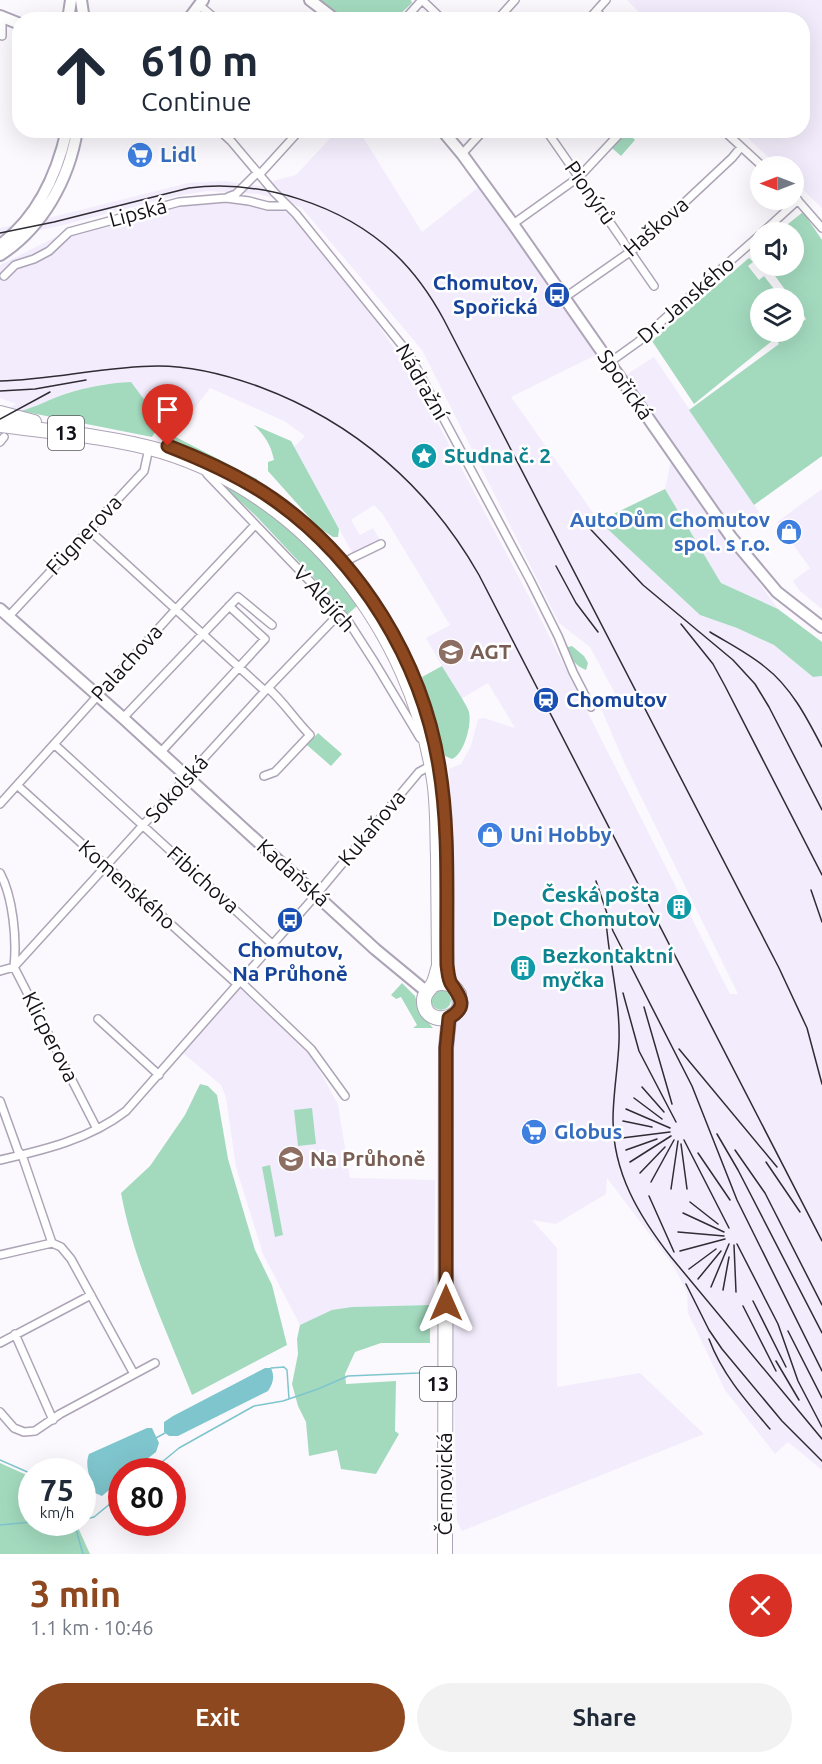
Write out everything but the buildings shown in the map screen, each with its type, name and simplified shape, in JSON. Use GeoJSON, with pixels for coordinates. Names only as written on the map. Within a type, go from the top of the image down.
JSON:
{"type":"FeatureCollection","features":[{"type":"Feature","properties":{"kind":"highway"},"geometry":{"type":"LineString","coordinates":[[0,413],[34,422]]}},
{"type":"Feature","properties":{"kind":"highway","name":"13"},"geometry":{"type":"LineString","coordinates":[[0,417],[122,435],[168,446],[199,458],[230,473],[273,499],[306,525],[340,566]]}},
{"type":"Feature","properties":{"kind":"highway","name":"13"},"geometry":{"type":"LineString","coordinates":[[1,435],[74,434],[149,448],[196,464],[269,504],[301,530],[360,585],[382,616],[405,658],[429,720],[436,765]]}},
{"type":"Feature","properties":{"kind":"highway","name":"Černovická"},"geometry":{"type":"LineString","coordinates":[[436,765],[446,837],[447,965],[451,985],[459,994],[460,1002],[457,1012],[442,1018],[431,1015],[424,1006],[439,966],[436,765]]}},
{"type":"Feature","properties":{"kind":"highway"},"geometry":{"type":"LineString","coordinates":[[430,988],[439,983],[451,985]]}},
{"type":"Feature","properties":{"kind":"highway","name":"Černovická"},"geometry":{"type":"LineString","coordinates":[[438,1554],[439,1036],[442,1018]]}},
{"type":"Feature","properties":{"kind":"highway","name":"Černovická"},"geometry":{"type":"LineString","coordinates":[[442,1018],[446,1048],[445,1554]]}},
{"type":"Feature","properties":{"kind":"street"},"geometry":{"type":"LineString","coordinates":[[310,0],[326,12]]}},
{"type":"Feature","properties":{"kind":"street"},"geometry":{"type":"LineString","coordinates":[[411,12],[422,0],[435,12]]}},
{"type":"Feature","properties":{"kind":"street"},"geometry":{"type":"LineString","coordinates":[[504,12],[515,0]]}},
{"type":"Feature","properties":{"kind":"street"},"geometry":{"type":"LineString","coordinates":[[596,11],[606,0]]}},
{"type":"Feature","properties":{"kind":"street"},"geometry":{"type":"LineString","coordinates":[[1,16],[3,36]]}},
{"type":"Feature","properties":{"kind":"street"},"geometry":{"type":"LineString","coordinates":[[0,245],[20,227],[45,191],[56,169],[65,138]]}},
{"type":"Feature","properties":{"kind":"street"},"geometry":{"type":"LineString","coordinates":[[0,255],[15,246],[46,210],[63,178],[75,138]]}},
{"type":"Feature","properties":{"kind":"street","name":"Nádražní"},"geometry":{"type":"LineString","coordinates":[[228,138],[296,214],[409,354],[537,595],[591,707]]}},
{"type":"Feature","properties":{"kind":"street"},"geometry":{"type":"LineString","coordinates":[[226,198],[236,194],[292,138]]}},
{"type":"Feature","properties":{"kind":"street","name":"Spořická"},"geometry":{"type":"LineString","coordinates":[[449,138],[513,224],[731,537],[786,600],[822,627]]}},
{"type":"Feature","properties":{"kind":"street"},"geometry":{"type":"LineString","coordinates":[[462,154],[477,138]]}},
{"type":"Feature","properties":{"kind":"street","name":"Pionýrů"},"geometry":{"type":"LineString","coordinates":[[552,138],[654,285]]}},
{"type":"Feature","properties":{"kind":"street"},"geometry":{"type":"LineString","coordinates":[[513,224],[579,177],[616,138]]}},
{"type":"Feature","properties":{"kind":"street"},"geometry":{"type":"LineString","coordinates":[[731,138],[751,156]]}},
{"type":"Feature","properties":{"kind":"street","name":"Haškova"},"geometry":{"type":"LineString","coordinates":[[564,298],[631,252],[741,147]]}},
{"type":"Feature","properties":{"kind":"street","name":"Lipská"},"geometry":{"type":"LineString","coordinates":[[4,276],[15,265],[50,251],[69,232],[179,202],[226,198],[268,206],[287,206]]}},
{"type":"Feature","properties":{"kind":"street"},"geometry":{"type":"LineString","coordinates":[[804,207],[822,228]]}},
{"type":"Feature","properties":{"kind":"street","name":"Dr. Janského"},"geometry":{"type":"LineString","coordinates":[[773,222],[785,210]]}},
{"type":"Feature","properties":{"kind":"street","name":"Dr. Janského"},"geometry":{"type":"LineString","coordinates":[[610,362],[638,342],[750,244]]}},
{"type":"Feature","properties":{"kind":"street","name":"Fügnerova"},"geometry":{"type":"LineString","coordinates":[[9,616],[144,471],[149,448]]}},
{"type":"Feature","properties":{"kind":"street","name":"V Alejích"},"geometry":{"type":"LineString","coordinates":[[207,474],[340,613],[375,663],[421,740]]}},
{"type":"Feature","properties":{"kind":"street","name":"Palachova"},"geometry":{"type":"LineString","coordinates":[[0,804],[255,525]]}},
{"type":"Feature","properties":{"kind":"street"},"geometry":{"type":"LineString","coordinates":[[89,530],[239,668],[280,698],[295,720],[310,735],[275,772],[264,776]]}},
{"type":"Feature","properties":{"kind":"street"},"geometry":{"type":"LineString","coordinates":[[340,566],[381,544]]}},
{"type":"Feature","properties":{"kind":"street"},"geometry":{"type":"LineString","coordinates":[[123,718],[238,597],[273,626]]}},
{"type":"Feature","properties":{"kind":"street"},"geometry":{"type":"LineString","coordinates":[[160,753],[265,639],[229,606]]}},
{"type":"Feature","properties":{"kind":"street","name":"Kadaňská"},"geometry":{"type":"LineString","coordinates":[[0,609],[410,980],[430,988]]}},
{"type":"Feature","properties":{"kind":"street","name":"Sokolská"},"geometry":{"type":"LineString","coordinates":[[14,967],[340,613]]}},
{"type":"Feature","properties":{"kind":"street","name":"Fibichova"},"geometry":{"type":"LineString","coordinates":[[54,744],[272,944]]}},
{"type":"Feature","properties":{"kind":"street","name":"Kukaňova"},"geometry":{"type":"LineString","coordinates":[[316,895],[419,772],[436,765]]}},
{"type":"Feature","properties":{"kind":"street","name":"Komenského"},"geometry":{"type":"LineString","coordinates":[[17,785],[239,983]]}},
{"type":"Feature","properties":{"kind":"street","name":"Klicperova"},"geometry":{"type":"LineString","coordinates":[[0,873],[7,886],[15,944],[14,967],[97,1129]]}},
{"type":"Feature","properties":{"kind":"street"},"geometry":{"type":"LineString","coordinates":[[0,1160],[53,1147],[97,1129],[126,1111],[316,895]]}},
{"type":"Feature","properties":{"kind":"street"},"geometry":{"type":"LineString","coordinates":[[0,971],[14,967]]}},
{"type":"Feature","properties":{"kind":"street"},"geometry":{"type":"LineString","coordinates":[[239,983],[311,1049],[345,1096]]}},
{"type":"Feature","properties":{"kind":"street"},"geometry":{"type":"LineString","coordinates":[[98,1018],[159,1075]]}},
{"type":"Feature","properties":{"kind":"street"},"geometry":{"type":"LineString","coordinates":[[0,1101],[18,1151],[22,1155],[52,1243]]}},
{"type":"Feature","properties":{"kind":"street"},"geometry":{"type":"LineString","coordinates":[[0,1255],[52,1243],[62,1247],[71,1259],[134,1374]]}},
{"type":"Feature","properties":{"kind":"street"},"geometry":{"type":"LineString","coordinates":[[0,1343],[91,1295]]}},
{"type":"Feature","properties":{"kind":"street"},"geometry":{"type":"LineString","coordinates":[[15,1334],[53,1420]]}},
{"type":"Feature","properties":{"kind":"street"},"geometry":{"type":"LineString","coordinates":[[0,1412],[14,1428],[24,1432],[35,1431],[60,1414],[155,1363]]}},
{"type":"Feature","properties":{"kind":"shaded area"},"geometry":{"type":"Polygon","coordinates":[[[627,0],[822,0],[822,208],[804,191],[804,156],[767,156],[748,138],[810,138],[810,12],[639,12],[627,0]]]}},
{"type":"Feature","properties":{"kind":"shaded area"},"geometry":{"type":"Polygon","coordinates":[[[330,138],[363,138],[422,232],[485,182],[598,354],[511,397],[599,521],[700,615],[737,628],[774,645],[813,677],[822,676],[822,1470],[788,1442],[775,1454],[725,1390],[688,1313],[687,1292],[673,1265],[607,1178],[606,1194],[556,1224],[532,1220],[557,1248],[557,1387],[640,1373],[704,1434],[462,1531],[457,1521],[450,1218],[451,1037],[457,1019],[465,1008],[465,987],[455,978],[453,966],[449,769],[461,764],[471,746],[478,719],[484,718],[515,728],[488,683],[461,699],[426,638],[450,625],[382,513],[374,505],[351,520],[360,535],[373,528],[381,542],[353,554],[294,447],[305,436],[284,421],[210,388],[177,432],[161,422],[130,382],[99,385],[63,394],[35,408],[21,411],[4,421],[0,413],[16,404],[0,398],[0,265],[56,237],[78,235],[188,205],[226,203],[293,213],[377,323],[413,376],[533,604],[730,994],[738,994],[623,760],[601,708],[618,699],[590,647],[559,623],[422,350],[301,207],[259,194],[207,191],[176,196],[55,227],[0,238],[0,228],[188,183],[225,181],[274,188],[273,181],[296,175],[330,138]]]}},
{"type":"Feature","properties":{"kind":"shaded area"},"geometry":{"type":"Polygon","coordinates":[[[654,357],[759,512],[755,519],[724,534],[778,609],[721,583],[665,489],[671,460],[663,433],[626,375],[654,357]]]}},
{"type":"Feature","properties":{"kind":"shaded area"},"geometry":{"type":"Polygon","coordinates":[[[822,489],[822,609],[800,591],[793,581],[810,568],[777,522],[822,489]]]}},
{"type":"Feature","properties":{"kind":"shaded area","name":"Na Průhoně"},"geometry":{"type":"Polygon","coordinates":[[[240,988],[311,1054],[338,1105],[350,1178],[435,1180],[434,1297],[430,1305],[352,1307],[300,1325],[263,1254],[236,1167],[226,1098],[221,1085],[183,1053],[240,988]]]}},
{"type":"Feature","properties":{"kind":"green space"},"geometry":{"type":"Polygon","coordinates":[[[319,0],[411,0],[412,3],[402,12],[335,12],[319,0]]]}},
{"type":"Feature","properties":{"kind":"green space"},"geometry":{"type":"Polygon","coordinates":[[[621,138],[635,140],[621,156],[612,148],[621,138]]]}},
{"type":"Feature","properties":{"kind":"green space"},"geometry":{"type":"Polygon","coordinates":[[[803,212],[822,240],[822,456],[754,505],[689,410],[779,344],[778,342],[804,342],[804,321],[806,319],[804,288],[784,288],[775,276],[804,276],[804,222],[790,222],[803,212]]]}},
{"type":"Feature","properties":{"kind":"green space"},"geometry":{"type":"Polygon","coordinates":[[[749,258],[750,276],[756,276],[759,280],[764,276],[773,288],[750,288],[750,342],[771,342],[694,404],[652,341],[749,258]]]}},
{"type":"Feature","properties":{"kind":"green space"},"geometry":{"type":"Polygon","coordinates":[[[131,382],[161,422],[152,437],[21,411],[81,389],[131,382]]]}},
{"type":"Feature","properties":{"kind":"green space"},"geometry":{"type":"Polygon","coordinates":[[[254,425],[291,441],[339,529],[338,537],[333,537],[318,527],[268,471],[268,462],[274,460],[273,455],[267,441],[254,425]]]}},
{"type":"Feature","properties":{"kind":"green space"},"geometry":{"type":"Polygon","coordinates":[[[168,433],[257,479],[258,482],[197,452],[167,441],[164,436],[168,433]]]}},
{"type":"Feature","properties":{"kind":"green space"},"geometry":{"type":"Polygon","coordinates":[[[218,481],[251,499],[285,523],[340,579],[357,606],[348,614],[257,517],[218,481]]]}},
{"type":"Feature","properties":{"kind":"green space"},"geometry":{"type":"Polygon","coordinates":[[[665,489],[721,583],[778,609],[822,642],[822,676],[813,677],[774,645],[737,628],[700,615],[599,521],[665,489]]]}},
{"type":"Feature","properties":{"kind":"green space"},"geometry":{"type":"Polygon","coordinates":[[[572,646],[584,656],[588,663],[586,670],[577,665],[566,651],[572,646]]]}},
{"type":"Feature","properties":{"kind":"green space"},"geometry":{"type":"Polygon","coordinates":[[[442,666],[465,704],[470,718],[463,745],[452,759],[445,756],[422,677],[442,666]]]}},
{"type":"Feature","properties":{"kind":"green space"},"geometry":{"type":"Polygon","coordinates":[[[318,733],[342,754],[331,766],[307,745],[318,733]]]}},
{"type":"Feature","properties":{"kind":"green space"},"geometry":{"type":"Polygon","coordinates":[[[402,983],[415,996],[421,1014],[433,1028],[413,1028],[417,1025],[401,997],[396,999],[391,995],[402,983]]]}},
{"type":"Feature","properties":{"kind":"green space"},"geometry":{"type":"Polygon","coordinates":[[[441,990],[448,993],[451,1000],[448,1007],[441,1010],[434,1007],[431,1000],[434,993],[441,990]]]}},
{"type":"Feature","properties":{"kind":"green space"},"geometry":{"type":"Polygon","coordinates":[[[200,1084],[208,1086],[217,1095],[228,1159],[255,1250],[272,1285],[287,1345],[192,1395],[142,1270],[121,1193],[150,1166],[185,1115],[200,1084]]]}},
{"type":"Feature","properties":{"kind":"green space"},"geometry":{"type":"Polygon","coordinates":[[[312,1108],[316,1144],[298,1146],[294,1110],[312,1108]]]}},
{"type":"Feature","properties":{"kind":"green space"},"geometry":{"type":"Polygon","coordinates":[[[270,1165],[283,1235],[275,1237],[262,1167],[270,1165]]]}},
{"type":"Feature","properties":{"kind":"green space"},"geometry":{"type":"Polygon","coordinates":[[[430,1305],[430,1343],[381,1343],[355,1352],[345,1374],[346,1384],[396,1381],[395,1431],[399,1434],[376,1474],[341,1469],[337,1450],[309,1456],[306,1422],[298,1406],[292,1384],[298,1354],[297,1339],[300,1325],[332,1310],[352,1307],[430,1305]]]}},
{"type":"Feature","properties":{"kind":"green space"},"geometry":{"type":"Polygon","coordinates":[[[0,1463],[18,1471],[18,1536],[82,1536],[90,1554],[0,1554],[0,1463]]]}},
{"type":"Feature","properties":{"kind":"water"},"geometry":{"type":"Polygon","coordinates":[[[265,1368],[271,1368],[273,1374],[268,1391],[178,1436],[169,1436],[164,1432],[164,1422],[173,1416],[265,1368]]]}},
{"type":"Feature","properties":{"kind":"water"},"geometry":{"type":"Polygon","coordinates":[[[147,1428],[152,1428],[159,1443],[156,1452],[148,1458],[108,1458],[108,1491],[102,1496],[96,1493],[96,1458],[88,1458],[89,1454],[147,1428]]]}},
{"type":"Feature","properties":{"kind":"waterway"},"geometry":{"type":"LineString","coordinates":[[271,1368],[284,1367],[287,1370],[289,1399]]}},
{"type":"Feature","properties":{"kind":"waterway"},"geometry":{"type":"LineString","coordinates":[[167,1458],[179,1448],[254,1406],[283,1401],[348,1376],[419,1373],[423,1370]]}},
{"type":"Feature","properties":{"kind":"waterway"},"geometry":{"type":"LineString","coordinates":[[156,1438],[165,1433]]}},
{"type":"Feature","properties":{"kind":"waterway"},"geometry":{"type":"LineString","coordinates":[[0,1460],[18,1468]]}},
{"type":"Feature","properties":{"kind":"waterway"},"geometry":{"type":"LineString","coordinates":[[96,1515],[108,1506]]}},
{"type":"Feature","properties":{"kind":"waterway"},"geometry":{"type":"LineString","coordinates":[[0,1525],[18,1523]]}},
{"type":"Feature","properties":{"kind":"waterway"},"geometry":{"type":"LineString","coordinates":[[78,1536],[83,1554]]}},
{"type":"Feature","properties":{"kind":"railway"},"geometry":{"type":"LineString","coordinates":[[0,233],[54,222],[189,188],[244,187],[299,199],[325,209],[374,236],[402,261],[422,285],[444,320],[779,968],[807,1028],[822,1084]]}},
{"type":"Feature","properties":{"kind":"railway"},"geometry":{"type":"LineString","coordinates":[[0,381],[158,366],[197,369],[222,375],[260,387],[327,419],[386,461],[413,486],[437,513],[479,575],[822,1241]]}},
{"type":"Feature","properties":{"kind":"railway"},"geometry":{"type":"LineString","coordinates":[[0,391],[35,389],[86,380]]}},
{"type":"Feature","properties":{"kind":"railway"},"geometry":{"type":"LineString","coordinates":[[0,419],[50,392]]}},
{"type":"Feature","properties":{"kind":"railway"},"geometry":{"type":"LineString","coordinates":[[579,517],[643,585],[733,660],[755,684],[822,810]]}},
{"type":"Feature","properties":{"kind":"railway"},"geometry":{"type":"LineString","coordinates":[[556,566],[576,603],[598,632]]}},
{"type":"Feature","properties":{"kind":"railway"},"geometry":{"type":"LineString","coordinates":[[681,624],[713,664],[822,875]]}},
{"type":"Feature","properties":{"kind":"railway"},"geometry":{"type":"LineString","coordinates":[[710,632],[752,657],[783,684],[798,704],[822,747]]}},
{"type":"Feature","properties":{"kind":"railway"},"geometry":{"type":"LineString","coordinates":[[596,881],[613,931],[692,1086],[737,1200],[822,1371]]}},
{"type":"Feature","properties":{"kind":"railway"},"geometry":{"type":"LineString","coordinates":[[811,890],[822,922]]}},
{"type":"Feature","properties":{"kind":"railway"},"geometry":{"type":"LineString","coordinates":[[605,914],[619,1021],[613,1110],[614,1139],[623,1176],[630,1193],[648,1226],[671,1257],[822,1439]]}},
{"type":"Feature","properties":{"kind":"railway"},"geometry":{"type":"LineString","coordinates":[[623,993],[639,1051],[676,1122]]}},
{"type":"Feature","properties":{"kind":"railway"},"geometry":{"type":"LineString","coordinates":[[644,1007],[672,1104]]}},
{"type":"Feature","properties":{"kind":"railway"},"geometry":{"type":"LineString","coordinates":[[679,1049],[777,1167]]}},
{"type":"Feature","properties":{"kind":"railway"},"geometry":{"type":"LineString","coordinates":[[642,1087],[664,1112]]}},
{"type":"Feature","properties":{"kind":"railway"},"geometry":{"type":"LineString","coordinates":[[634,1098],[662,1119]]}},
{"type":"Feature","properties":{"kind":"railway"},"geometry":{"type":"LineString","coordinates":[[626,1109],[670,1128]]}},
{"type":"Feature","properties":{"kind":"railway"},"geometry":{"type":"LineString","coordinates":[[623,1121],[652,1127]]}},
{"type":"Feature","properties":{"kind":"railway"},"geometry":{"type":"LineString","coordinates":[[622,1138],[670,1132]]}},
{"type":"Feature","properties":{"kind":"railway"},"geometry":{"type":"LineString","coordinates":[[717,1134],[822,1333]]}},
{"type":"Feature","properties":{"kind":"railway"},"geometry":{"type":"LineString","coordinates":[[630,1162],[671,1136]]}},
{"type":"Feature","properties":{"kind":"railway"},"geometry":{"type":"LineString","coordinates":[[626,1150],[657,1139]]}},
{"type":"Feature","properties":{"kind":"railway"},"geometry":{"type":"LineString","coordinates":[[651,1182],[674,1140]]}},
{"type":"Feature","properties":{"kind":"railway"},"geometry":{"type":"LineString","coordinates":[[684,1140],[729,1228]]}},
{"type":"Feature","properties":{"kind":"railway"},"geometry":{"type":"LineString","coordinates":[[671,1189],[678,1141]]}},
{"type":"Feature","properties":{"kind":"railway"},"geometry":{"type":"LineString","coordinates":[[681,1144],[687,1189]]}},
{"type":"Feature","properties":{"kind":"railway"},"geometry":{"type":"LineString","coordinates":[[640,1173],[665,1147]]}},
{"type":"Feature","properties":{"kind":"railway"},"geometry":{"type":"LineString","coordinates":[[735,1150],[765,1193],[822,1305]]}},
{"type":"Feature","properties":{"kind":"railway"},"geometry":{"type":"LineString","coordinates":[[698,1153],[730,1200]]}},
{"type":"Feature","properties":{"kind":"railway"},"geometry":{"type":"LineString","coordinates":[[766,1162],[800,1212]]}},
{"type":"Feature","properties":{"kind":"railway"},"geometry":{"type":"LineString","coordinates":[[649,1196],[674,1252]]}},
{"type":"Feature","properties":{"kind":"railway"},"geometry":{"type":"LineString","coordinates":[[690,1202],[718,1224]]}},
{"type":"Feature","properties":{"kind":"railway"},"geometry":{"type":"LineString","coordinates":[[683,1213],[724,1232]]}},
{"type":"Feature","properties":{"kind":"railway"},"geometry":{"type":"LineString","coordinates":[[678,1232],[724,1236]]}},
{"type":"Feature","properties":{"kind":"railway"},"geometry":{"type":"LineString","coordinates":[[680,1251],[725,1239]]}},
{"type":"Feature","properties":{"kind":"railway"},"geometry":{"type":"LineString","coordinates":[[711,1287],[729,1244]]}},
{"type":"Feature","properties":{"kind":"railway"},"geometry":{"type":"LineString","coordinates":[[737,1244],[778,1324],[798,1381],[822,1427]]}},
{"type":"Feature","properties":{"kind":"railway"},"geometry":{"type":"LineString","coordinates":[[734,1245],[736,1292]]}},
{"type":"Feature","properties":{"kind":"railway"},"geometry":{"type":"LineString","coordinates":[[689,1269],[716,1249]]}},
{"type":"Feature","properties":{"kind":"railway"},"geometry":{"type":"LineString","coordinates":[[698,1279],[721,1251]]}},
{"type":"Feature","properties":{"kind":"railway"},"geometry":{"type":"LineString","coordinates":[[723,1290],[729,1257]]}},
{"type":"Feature","properties":{"kind":"railway"},"geometry":{"type":"LineString","coordinates":[[686,1284],[709,1330],[722,1349],[782,1421],[822,1461]]}},
{"type":"Feature","properties":{"kind":"railway"},"geometry":{"type":"LineString","coordinates":[[753,1301],[786,1367]]}},
{"type":"Feature","properties":{"kind":"railway"},"geometry":{"type":"LineString","coordinates":[[743,1306],[776,1371]]}},
{"type":"Feature","properties":{"kind":"railway"},"geometry":{"type":"LineString","coordinates":[[788,1331],[822,1398]]}},
{"type":"Feature","properties":{"kind":"railway"},"geometry":{"type":"LineString","coordinates":[[709,1339],[728,1375],[770,1429]]}},
{"type":"Feature","properties":{"kind":"railway"},"geometry":{"type":"LineString","coordinates":[[776,1361],[799,1400]]}},
{"type":"Feature","properties":{"kind":"place","name":"Lidl"},"geometry":{"type":"Point","coordinates":[140,155]}},
{"type":"Feature","properties":{"kind":"place","name":"Chomutov, Spořická"},"geometry":{"type":"Point","coordinates":[557,295]}},
{"type":"Feature","properties":{"kind":"place","name":"Studna č. 2"},"geometry":{"type":"Point","coordinates":[424,456]}},
{"type":"Feature","properties":{"kind":"place","name":"AutoDům Chomutov spol. s r.o."},"geometry":{"type":"Point","coordinates":[789,532]}},
{"type":"Feature","properties":{"kind":"place","name":"AGT"},"geometry":{"type":"Point","coordinates":[451,652]}},
{"type":"Feature","properties":{"kind":"place","name":"Chomutov"},"geometry":{"type":"Point","coordinates":[546,700]}},
{"type":"Feature","properties":{"kind":"place","name":"Uni Hobby"},"geometry":{"type":"Point","coordinates":[490,835]}},
{"type":"Feature","properties":{"kind":"place","name":"Česká pošta Depot Chomutov"},"geometry":{"type":"Point","coordinates":[679,907]}},
{"type":"Feature","properties":{"kind":"place","name":"Chomutov, Na Průhoně"},"geometry":{"type":"Point","coordinates":[290,920]}},
{"type":"Feature","properties":{"kind":"place","name":"Bezkontaktní myčka"},"geometry":{"type":"Point","coordinates":[523,968]}},
{"type":"Feature","properties":{"kind":"place","name":"Globus"},"geometry":{"type":"Point","coordinates":[534,1132]}},
{"type":"Feature","properties":{"kind":"place","name":"Na Průhoně"},"geometry":{"type":"Point","coordinates":[291,1159]}},
{"type":"Feature","properties":{"kind":"route"},"geometry":{"type":"LineString","coordinates":[[168,446],[199,458],[258,489],[306,525],[342,563],[382,616],[405,658],[429,720],[439,764],[444,806],[447,965],[451,985],[457,990],[460,998],[460,1007],[449,1018],[447,1026],[446,1303]]}}]}
